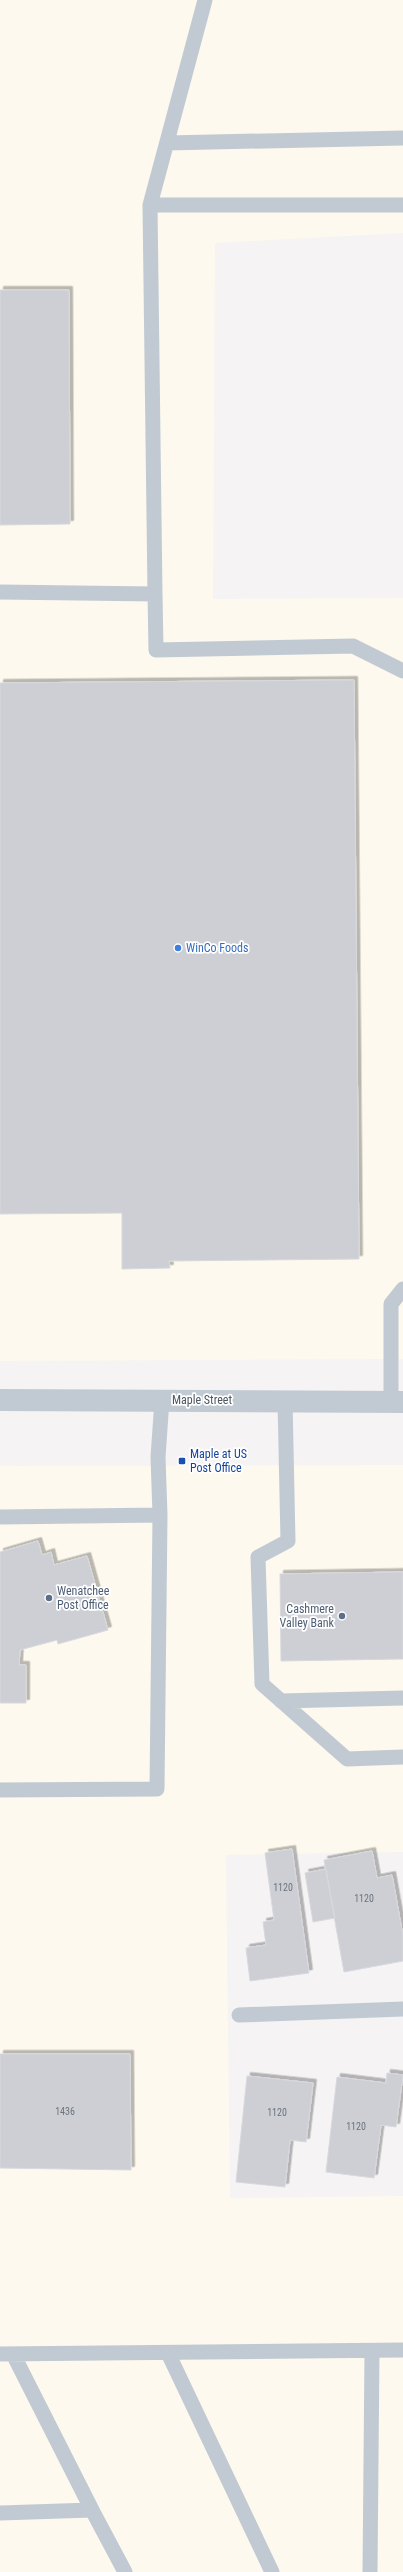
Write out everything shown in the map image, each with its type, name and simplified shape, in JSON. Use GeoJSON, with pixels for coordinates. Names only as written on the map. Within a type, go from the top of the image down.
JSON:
{"type":"FeatureCollection","features":[{"type":"Feature","properties":{"kind":"street","name":"Maple Street"},"geometry":{"type":"LineString","coordinates":[[0,1400],[285,1400],[397,1402]]}},
{"type":"Feature","properties":{"kind":"lane"},"geometry":{"type":"LineString","coordinates":[[205,0],[150,205],[156,650],[353,646],[403,671]]}},
{"type":"Feature","properties":{"kind":"lane"},"geometry":{"type":"LineString","coordinates":[[167,143],[403,138]]}},
{"type":"Feature","properties":{"kind":"lane"},"geometry":{"type":"LineString","coordinates":[[150,205],[403,205]]}},
{"type":"Feature","properties":{"kind":"lane"},"geometry":{"type":"LineString","coordinates":[[0,592],[155,594]]}},
{"type":"Feature","properties":{"kind":"lane"},"geometry":{"type":"LineString","coordinates":[[397,1402],[391,1304],[403,1289]]}},
{"type":"Feature","properties":{"kind":"lane"},"geometry":{"type":"LineString","coordinates":[[0,1790],[157,1789],[160,1515],[158,1457],[162,1400]]}},
{"type":"Feature","properties":{"kind":"lane"},"geometry":{"type":"LineString","coordinates":[[285,1400],[288,1541],[258,1557],[262,1684],[347,1759],[403,1757]]}},
{"type":"Feature","properties":{"kind":"lane"},"geometry":{"type":"LineString","coordinates":[[0,1517],[160,1515]]}},
{"type":"Feature","properties":{"kind":"lane"},"geometry":{"type":"LineString","coordinates":[[281,1700],[403,1698]]}},
{"type":"Feature","properties":{"kind":"lane"},"geometry":{"type":"LineString","coordinates":[[239,2016],[403,2009]]}},
{"type":"Feature","properties":{"kind":"lane"},"geometry":{"type":"LineString","coordinates":[[370,2572],[372,2350]]}},
{"type":"Feature","properties":{"kind":"lane"},"geometry":{"type":"LineString","coordinates":[[125,2572],[6,2354],[403,2350]]}},
{"type":"Feature","properties":{"kind":"lane"},"geometry":{"type":"LineString","coordinates":[[168,2353],[272,2572]]}},
{"type":"Feature","properties":{"kind":"lane"},"geometry":{"type":"LineString","coordinates":[[0,2512],[92,2510]]}},
{"type":"Feature","properties":{"kind":"shaded area"},"geometry":{"type":"Polygon","coordinates":[[[0,0],[403,0],[403,233],[215,243],[213,599],[403,598],[403,1359],[0,1361],[0,0]]]}},
{"type":"Feature","properties":{"kind":"shaded area"},"geometry":{"type":"Polygon","coordinates":[[[403,1465],[403,1852],[226,1855],[230,2198],[403,2196],[403,2572],[0,2572],[0,1466],[403,1465]]]}},
{"type":"Feature","properties":{"kind":"building"},"geometry":{"type":"Polygon","coordinates":[[[0,290],[69,290],[70,524],[0,525],[0,290]]]}},
{"type":"Feature","properties":{"kind":"building","name":"WinCo Foods"},"geometry":{"type":"Polygon","coordinates":[[[354,680],[359,1259],[169,1261],[170,1268],[122,1269],[122,1213],[0,1214],[0,683],[354,680]]]}},
{"type":"Feature","properties":{"kind":"building","name":"Wenatchee Post Office"},"geometry":{"type":"Polygon","coordinates":[[[38,1541],[42,1555],[51,1552],[54,1565],[87,1556],[108,1630],[58,1644],[57,1640],[20,1650],[19,1665],[26,1665],[26,1703],[0,1703],[0,1552],[38,1541]]]}},
{"type":"Feature","properties":{"kind":"building","name":"Cashmere Valley Bank"},"geometry":{"type":"Polygon","coordinates":[[[403,1572],[403,1659],[281,1661],[280,1574],[403,1572]]]}},
{"type":"Feature","properties":{"kind":"building"},"geometry":{"type":"Polygon","coordinates":[[[292,1849],[309,1973],[250,1981],[246,1948],[266,1945],[263,1922],[274,1920],[265,1853],[292,1849]]]}},
{"type":"Feature","properties":{"kind":"building"},"geometry":{"type":"Polygon","coordinates":[[[372,1851],[377,1878],[392,1875],[403,1936],[403,1961],[344,1972],[324,1860],[372,1851]]]}},
{"type":"Feature","properties":{"kind":"building"},"geometry":{"type":"Polygon","coordinates":[[[326,1869],[335,1918],[313,1922],[305,1873],[326,1869]]]}},
{"type":"Feature","properties":{"kind":"building"},"geometry":{"type":"Polygon","coordinates":[[[0,2054],[130,2054],[131,2170],[0,2168],[0,2054]]]}},
{"type":"Feature","properties":{"kind":"building"},"geometry":{"type":"Polygon","coordinates":[[[387,2073],[403,2075],[396,2127],[381,2125],[374,2178],[326,2172],[337,2077],[386,2083],[387,2073]]]}},
{"type":"Feature","properties":{"kind":"building"},"geometry":{"type":"Polygon","coordinates":[[[247,2076],[313,2083],[306,2142],[290,2140],[285,2187],[236,2182],[247,2076]]]}},
{"type":"Feature","properties":{"kind":"place","name":"WinCo Foods"},"geometry":{"type":"Point","coordinates":[178,948]}},
{"type":"Feature","properties":{"kind":"place","name":"Maple at US Post Office"},"geometry":{"type":"Point","coordinates":[182,1461]}},
{"type":"Feature","properties":{"kind":"place","name":"Wenatchee Post Office"},"geometry":{"type":"Point","coordinates":[49,1598]}},
{"type":"Feature","properties":{"kind":"place","name":"Cashmere Valley Bank"},"geometry":{"type":"Point","coordinates":[342,1616]}}]}
